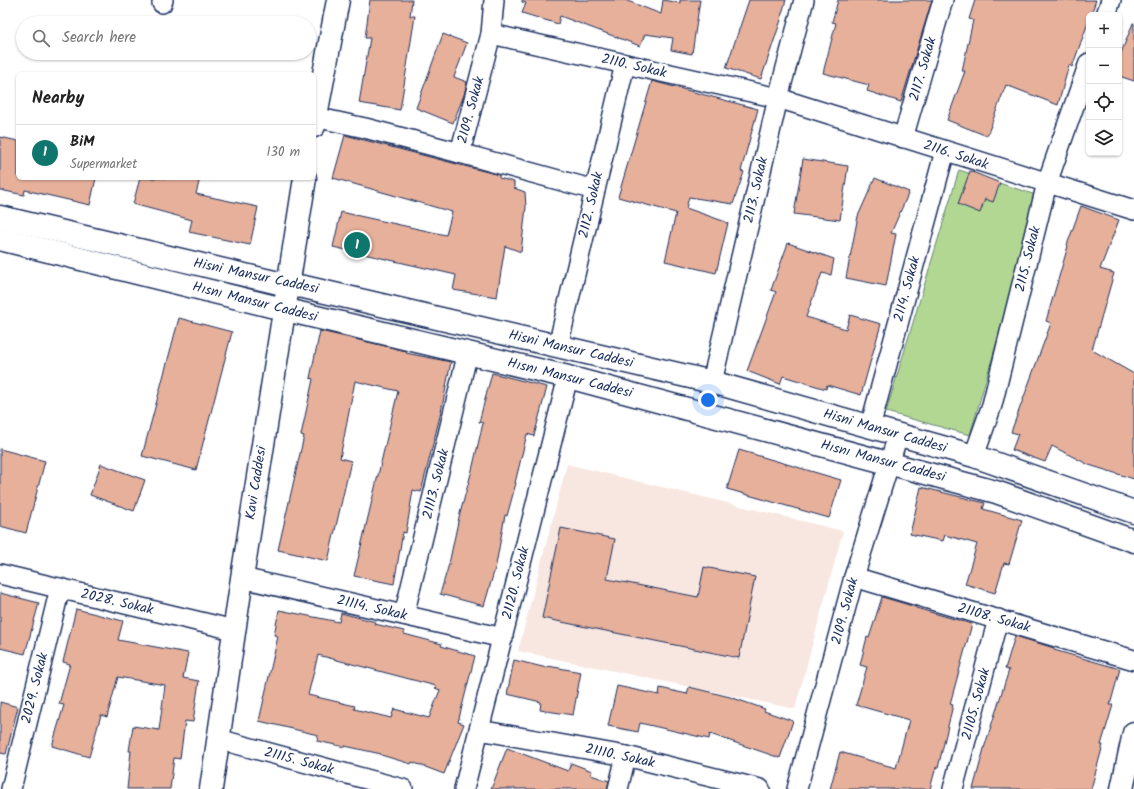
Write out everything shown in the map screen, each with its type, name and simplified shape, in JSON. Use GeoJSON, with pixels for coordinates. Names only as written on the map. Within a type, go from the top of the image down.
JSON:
{"type":"FeatureCollection","features":[{"type":"Feature","properties":{"kind":"main road"},"geometry":{"type":"LineString","coordinates":[[316,116],[338,0]]}},
{"type":"Feature","properties":{"kind":"main road","name":"Kavi Caddesi"},"geometry":{"type":"LineString","coordinates":[[211,789],[287,285],[305,180]]}},
{"type":"Feature","properties":{"kind":"main road","name":"Hisni Mansur Caddesi"},"geometry":{"type":"LineString","coordinates":[[0,217],[287,285],[304,287],[712,382],[974,456],[1134,512]]}},
{"type":"Feature","properties":{"kind":"main road","name":"Hısnı Mansur Caddesi"},"geometry":{"type":"LineString","coordinates":[[0,239],[299,313],[568,377],[889,462],[996,492],[1134,541]]}},
{"type":"Feature","properties":{"kind":"main road"},"geometry":{"type":"LineString","coordinates":[[1122,789],[1134,733]]}},
{"type":"Feature","properties":{"kind":"street","name":"2109. Sokak"},"geometry":{"type":"LineString","coordinates":[[494,0],[491,34],[460,153],[595,190]]}},
{"type":"Feature","properties":{"kind":"street","name":"2113. Sokak"},"geometry":{"type":"LineString","coordinates":[[712,382],[778,98],[804,0]]}},
{"type":"Feature","properties":{"kind":"street","name":"2117. Sokak"},"geometry":{"type":"LineString","coordinates":[[903,138],[943,0]]}},
{"type":"Feature","properties":{"kind":"street"},"geometry":{"type":"LineString","coordinates":[[1107,12],[1111,0]]}},
{"type":"Feature","properties":{"kind":"street","name":"2110. Sokak"},"geometry":{"type":"LineString","coordinates":[[491,34],[778,98]]}},
{"type":"Feature","properties":{"kind":"street","name":"2112. Sokak"},"geometry":{"type":"LineString","coordinates":[[558,346],[625,64]]}},
{"type":"Feature","properties":{"kind":"street","name":"2115. Sokak"},"geometry":{"type":"LineString","coordinates":[[974,456],[992,405],[1047,184],[1086,72]]}},
{"type":"Feature","properties":{"kind":"street","name":"2116. Sokak"},"geometry":{"type":"LineString","coordinates":[[778,98],[1047,184],[1134,210]]}},
{"type":"Feature","properties":{"kind":"street"},"geometry":{"type":"LineString","coordinates":[[316,121],[365,128],[460,153]]}},
{"type":"Feature","properties":{"kind":"street","name":"2114. Sokak"},"geometry":{"type":"LineString","coordinates":[[870,427],[945,151]]}},
{"type":"Feature","properties":{"kind":"street","name":"21113. Sokak"},"geometry":{"type":"LineString","coordinates":[[404,615],[468,352]]}},
{"type":"Feature","properties":{"kind":"street","name":"21120. Sokak"},"geometry":{"type":"LineString","coordinates":[[464,789],[568,377]]}},
{"type":"Feature","properties":{"kind":"street","name":"2109. Sokak"},"geometry":{"type":"LineString","coordinates":[[797,789],[854,577],[898,435]]}},
{"type":"Feature","properties":{"kind":"street","name":"2028. Sokak"},"geometry":{"type":"LineString","coordinates":[[0,574],[234,630]]}},
{"type":"Feature","properties":{"kind":"street","name":"21108. Sokak"},"geometry":{"type":"LineString","coordinates":[[854,577],[1134,660]]}},
{"type":"Feature","properties":{"kind":"street","name":"21114. Sokak"},"geometry":{"type":"LineString","coordinates":[[242,578],[502,638]]}},
{"type":"Feature","properties":{"kind":"street","name":"2029. Sokak"},"geometry":{"type":"LineString","coordinates":[[11,789],[60,588]]}},
{"type":"Feature","properties":{"kind":"street","name":"21105. Sokak"},"geometry":{"type":"LineString","coordinates":[[953,789],[998,619]]}},
{"type":"Feature","properties":{"kind":"street","name":"21110. Sokak"},"geometry":{"type":"LineString","coordinates":[[479,730],[626,756],[760,789]]}},
{"type":"Feature","properties":{"kind":"street","name":"21115. Sokak"},"geometry":{"type":"LineString","coordinates":[[218,739],[403,789]]}},
{"type":"Feature","properties":{"kind":"street"},"geometry":{"type":"LineString","coordinates":[[618,789],[626,756]]}},
{"type":"Feature","properties":{"kind":"shaded area"},"geometry":{"type":"Polygon","coordinates":[[[567,464],[843,531],[795,709],[518,651],[567,464]]]}},
{"type":"Feature","properties":{"kind":"green space"},"geometry":{"type":"Polygon","coordinates":[[[959,170],[1039,196],[970,435],[886,412],[959,170]]]}},
{"type":"Feature","properties":{"kind":"building"},"geometry":{"type":"Polygon","coordinates":[[[370,0],[412,0],[410,16],[415,16],[400,110],[359,103],[370,38],[365,38],[370,0]]]}},
{"type":"Feature","properties":{"kind":"building"},"geometry":{"type":"Polygon","coordinates":[[[522,0],[625,0],[661,14],[663,0],[680,3],[680,0],[700,0],[692,54],[671,50],[673,38],[645,34],[640,46],[560,16],[558,24],[522,13],[526,3],[522,2],[522,0]]]}},
{"type":"Feature","properties":{"kind":"building"},"geometry":{"type":"Polygon","coordinates":[[[749,0],[786,0],[782,17],[761,79],[726,68],[749,0]]]}},
{"type":"Feature","properties":{"kind":"building"},"geometry":{"type":"Polygon","coordinates":[[[838,0],[932,0],[901,102],[867,91],[869,85],[823,73],[836,23],[832,22],[838,0]]]}},
{"type":"Feature","properties":{"kind":"building"},"geometry":{"type":"Polygon","coordinates":[[[975,0],[1096,0],[1092,12],[1086,12],[1086,29],[1072,67],[1069,65],[1058,105],[1006,85],[987,136],[947,120],[965,71],[962,71],[973,20],[969,19],[975,0]]]}},
{"type":"Feature","properties":{"kind":"building"},"geometry":{"type":"Polygon","coordinates":[[[1134,23],[1134,81],[1122,77],[1122,50],[1134,23]]]}},
{"type":"Feature","properties":{"kind":"building"},"geometry":{"type":"Polygon","coordinates":[[[443,34],[467,43],[454,77],[467,82],[464,95],[453,123],[416,108],[443,34]]]}},
{"type":"Feature","properties":{"kind":"building"},"geometry":{"type":"Polygon","coordinates":[[[652,81],[758,109],[741,171],[744,172],[733,204],[689,197],[686,208],[728,223],[716,273],[665,261],[676,213],[618,197],[652,81]]]}},
{"type":"Feature","properties":{"kind":"building"},"geometry":{"type":"Polygon","coordinates":[[[345,135],[499,175],[499,178],[514,182],[514,188],[525,192],[526,207],[521,252],[505,246],[497,297],[453,290],[456,275],[333,247],[341,212],[446,235],[452,212],[333,178],[345,135]]]}},
{"type":"Feature","properties":{"kind":"building"},"geometry":{"type":"Polygon","coordinates":[[[0,137],[16,141],[16,180],[96,180],[90,205],[25,190],[24,195],[0,190],[0,137]]]}},
{"type":"Feature","properties":{"kind":"building"},"geometry":{"type":"Polygon","coordinates":[[[803,159],[848,166],[840,220],[794,214],[803,159]]]}},
{"type":"Feature","properties":{"kind":"building"},"geometry":{"type":"Polygon","coordinates":[[[970,171],[1000,183],[993,202],[985,199],[980,213],[958,204],[970,171]]]}},
{"type":"Feature","properties":{"kind":"building"},"geometry":{"type":"Polygon","coordinates":[[[875,178],[909,192],[891,233],[896,234],[886,286],[846,278],[858,216],[875,178]]]}},
{"type":"Feature","properties":{"kind":"building"},"geometry":{"type":"Polygon","coordinates":[[[139,180],[200,180],[196,194],[258,207],[250,245],[189,232],[192,220],[133,204],[139,180]]]}},
{"type":"Feature","properties":{"kind":"building"},"geometry":{"type":"Polygon","coordinates":[[[1081,206],[1119,220],[1100,269],[1114,273],[1092,350],[1134,374],[1134,479],[1089,465],[1052,446],[1045,462],[1012,450],[1018,434],[1011,432],[1051,323],[1046,321],[1068,246],[1067,245],[1081,206]]]}},
{"type":"Feature","properties":{"kind":"building"},"geometry":{"type":"Polygon","coordinates":[[[788,243],[834,259],[831,275],[822,273],[806,317],[846,329],[850,315],[881,324],[861,395],[827,385],[826,389],[783,376],[780,384],[747,371],[776,292],[771,290],[788,243]]]}},
{"type":"Feature","properties":{"kind":"building"},"geometry":{"type":"Polygon","coordinates":[[[179,318],[232,332],[196,470],[142,456],[179,318]]]}},
{"type":"Feature","properties":{"kind":"building"},"geometry":{"type":"Polygon","coordinates":[[[320,331],[407,351],[406,353],[451,362],[441,412],[421,492],[413,490],[406,533],[403,532],[394,584],[354,576],[398,391],[355,381],[340,458],[351,461],[328,561],[278,550],[304,436],[301,435],[313,379],[310,378],[320,331]]]}},
{"type":"Feature","properties":{"kind":"building"},"geometry":{"type":"Polygon","coordinates":[[[492,373],[547,387],[534,436],[527,434],[507,516],[505,515],[496,565],[484,606],[440,594],[449,564],[459,517],[472,470],[483,423],[479,422],[492,373]]]}},
{"type":"Feature","properties":{"kind":"building"},"geometry":{"type":"Polygon","coordinates":[[[0,449],[45,461],[26,533],[0,526],[0,449]]]}},
{"type":"Feature","properties":{"kind":"building"},"geometry":{"type":"Polygon","coordinates":[[[739,450],[841,480],[829,518],[727,489],[739,450]]]}},
{"type":"Feature","properties":{"kind":"building"},"geometry":{"type":"Polygon","coordinates":[[[101,464],[145,480],[134,511],[90,495],[101,464]]]}},
{"type":"Feature","properties":{"kind":"building"},"geometry":{"type":"Polygon","coordinates":[[[921,487],[985,503],[983,509],[1022,520],[1009,564],[1004,563],[995,593],[965,584],[977,544],[945,535],[943,541],[910,534],[921,487]]]}},
{"type":"Feature","properties":{"kind":"building"},"geometry":{"type":"Polygon","coordinates":[[[561,528],[615,539],[607,579],[698,597],[704,567],[755,577],[739,658],[542,618],[561,528]]]}},
{"type":"Feature","properties":{"kind":"building"},"geometry":{"type":"Polygon","coordinates":[[[0,593],[39,603],[25,654],[0,648],[0,593]]]}},
{"type":"Feature","properties":{"kind":"building"},"geometry":{"type":"Polygon","coordinates":[[[882,597],[972,624],[950,704],[953,705],[938,768],[936,767],[930,789],[830,789],[840,752],[896,768],[909,720],[856,705],[867,667],[860,665],[867,637],[869,638],[882,597]]]}},
{"type":"Feature","properties":{"kind":"building"},"geometry":{"type":"Polygon","coordinates":[[[76,609],[123,621],[118,640],[188,653],[183,678],[199,681],[193,722],[185,721],[180,759],[174,758],[170,789],[127,789],[131,751],[129,751],[133,726],[159,730],[165,685],[118,677],[107,717],[101,715],[89,757],[52,746],[64,705],[59,704],[70,664],[63,662],[76,609]]]}},
{"type":"Feature","properties":{"kind":"building"},"geometry":{"type":"Polygon","coordinates":[[[279,610],[339,622],[341,613],[376,622],[375,624],[404,631],[404,634],[442,644],[441,646],[475,656],[458,722],[464,724],[444,774],[412,762],[411,764],[381,754],[317,741],[318,735],[259,721],[278,636],[274,635],[279,610]],[[318,655],[308,695],[355,706],[354,709],[391,718],[394,709],[429,718],[440,690],[435,688],[436,686],[318,655]]]}},
{"type":"Feature","properties":{"kind":"building"},"geometry":{"type":"Polygon","coordinates":[[[1015,636],[1054,648],[1054,650],[1120,669],[1110,705],[1113,705],[1101,745],[1103,745],[1091,789],[973,789],[985,745],[1009,670],[1005,669],[1015,636]]]}},
{"type":"Feature","properties":{"kind":"building"},"geometry":{"type":"Polygon","coordinates":[[[514,660],[547,668],[548,666],[581,672],[573,715],[540,710],[541,702],[507,694],[514,660]]]}},
{"type":"Feature","properties":{"kind":"building"},"geometry":{"type":"Polygon","coordinates":[[[617,686],[659,695],[660,688],[687,694],[689,687],[730,697],[765,709],[764,711],[793,721],[780,758],[710,734],[709,739],[640,723],[638,732],[608,726],[617,686]]]}},
{"type":"Feature","properties":{"kind":"building"},"geometry":{"type":"Polygon","coordinates":[[[0,702],[18,707],[6,754],[0,753],[0,702]]]}},
{"type":"Feature","properties":{"kind":"building"},"geometry":{"type":"Polygon","coordinates":[[[507,748],[568,771],[571,763],[592,771],[591,775],[609,781],[607,789],[491,789],[507,748]]]}},
{"type":"Feature","properties":{"kind":"place","name":"BiM"},"geometry":{"type":"Point","coordinates":[357,245]}}]}
